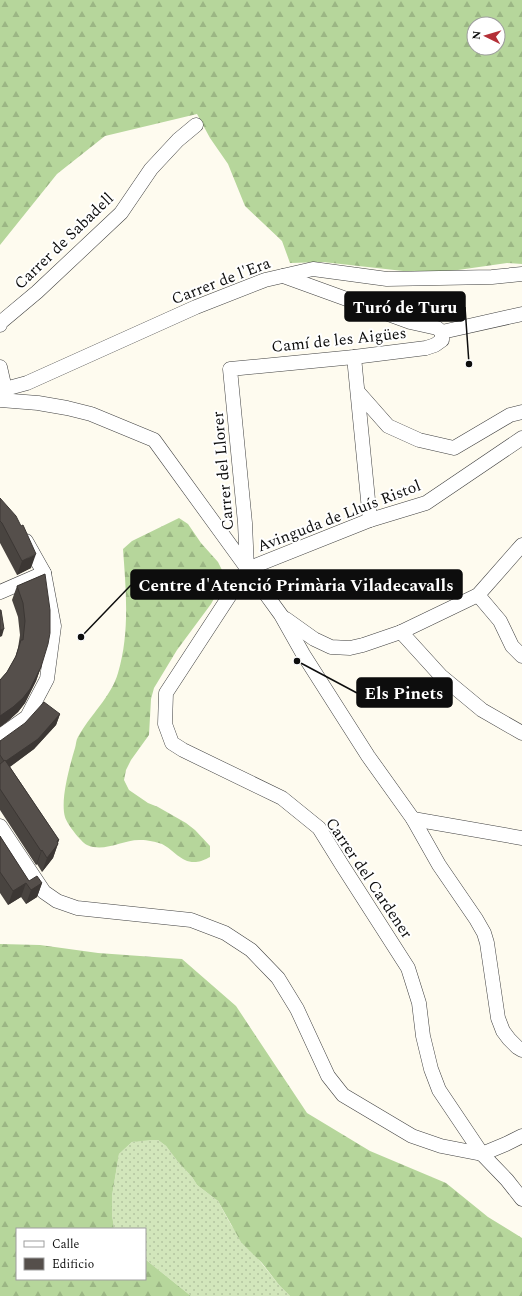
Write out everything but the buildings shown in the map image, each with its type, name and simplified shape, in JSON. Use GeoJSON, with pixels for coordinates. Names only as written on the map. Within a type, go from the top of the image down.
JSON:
{"type":"FeatureCollection","features":[{"type":"Feature","properties":{"kind":"street","name":"Carrer de Sabadell"},"geometry":{"type":"LineString","coordinates":[[0,325],[0,323],[37,292],[121,213],[151,169],[178,140],[196,125]]}},
{"type":"Feature","properties":{"kind":"street","name":"Carrer de l'Era"},"geometry":{"type":"LineString","coordinates":[[4,397],[27,383],[196,307],[265,280],[313,269],[387,279],[492,277],[522,274]]}},
{"type":"Feature","properties":{"kind":"street"},"geometry":{"type":"LineString","coordinates":[[283,276],[410,322],[437,328],[442,332],[522,314]]}},
{"type":"Feature","properties":{"kind":"street","name":"Camí de les Aigües"},"geometry":{"type":"LineString","coordinates":[[230,369],[354,357],[435,345],[442,340],[442,332]]}},
{"type":"Feature","properties":{"kind":"street"},"geometry":{"type":"LineString","coordinates":[[354,357],[370,520]]}},
{"type":"Feature","properties":{"kind":"street"},"geometry":{"type":"LineString","coordinates":[[0,367],[4,397],[92,414],[154,440],[281,615],[303,654],[368,756],[413,819],[439,865],[476,919],[484,933],[487,943],[498,1018],[503,1031],[509,1039],[522,1050]]}},
{"type":"Feature","properties":{"kind":"street","name":"Carrer del Llorer"},"geometry":{"type":"LineString","coordinates":[[230,369],[245,523],[247,569]]}},
{"type":"Feature","properties":{"kind":"street"},"geometry":{"type":"LineString","coordinates":[[358,392],[388,426],[419,440],[454,448],[510,415],[522,412]]}},
{"type":"Feature","properties":{"kind":"street","name":"Avinguda de Lluís Ristol"},"geometry":{"type":"LineString","coordinates":[[247,569],[370,520],[426,503],[522,438]]}},
{"type":"Feature","properties":{"kind":"street"},"geometry":{"type":"LineString","coordinates":[[0,736],[27,717],[47,679],[54,626],[44,573],[21,533]]}},
{"type":"Feature","properties":{"kind":"street"},"geometry":{"type":"LineString","coordinates":[[281,615],[323,644],[340,649],[363,645],[401,632],[478,595],[522,545]]}},
{"type":"Feature","properties":{"kind":"street","name":"Carrer del Cardener"},"geometry":{"type":"LineString","coordinates":[[247,569],[166,693],[165,724],[172,743],[183,750],[282,798],[319,828],[408,968],[419,1002],[423,1036],[431,1069],[439,1090],[482,1154],[507,1180],[522,1199]]}},
{"type":"Feature","properties":{"kind":"street"},"geometry":{"type":"LineString","coordinates":[[0,592],[44,573]]}},
{"type":"Feature","properties":{"kind":"street"},"geometry":{"type":"LineString","coordinates":[[478,595],[500,621],[512,646],[522,656]]}},
{"type":"Feature","properties":{"kind":"street"},"geometry":{"type":"LineString","coordinates":[[401,632],[441,676],[476,706],[522,733]]}},
{"type":"Feature","properties":{"kind":"street"},"geometry":{"type":"LineString","coordinates":[[413,819],[522,838]]}},
{"type":"Feature","properties":{"kind":"street"},"geometry":{"type":"LineString","coordinates":[[0,826],[44,892],[57,901],[77,908],[191,920],[225,933],[251,950],[278,978],[297,1009],[328,1076],[342,1095],[412,1136],[441,1146],[482,1154],[522,1136]]}},
{"type":"Feature","properties":{"kind":"green space"},"geometry":{"type":"Polygon","coordinates":[[[0,0],[522,0],[522,264],[507,263],[430,274],[323,262],[290,263],[282,241],[245,206],[228,164],[210,138],[197,114],[105,136],[57,174],[0,245],[0,0]]]}},
{"type":"Feature","properties":{"kind":"green space"},"geometry":{"type":"Polygon","coordinates":[[[179,518],[188,524],[201,543],[218,562],[223,572],[223,582],[211,604],[177,650],[154,688],[151,699],[149,735],[131,760],[126,770],[124,780],[129,790],[148,803],[186,823],[210,846],[210,857],[196,862],[191,862],[182,858],[162,844],[149,841],[134,840],[107,847],[94,847],[87,845],[78,837],[68,824],[64,810],[66,782],[77,738],[115,682],[122,658],[126,627],[123,549],[132,541],[179,518]]]}},
{"type":"Feature","properties":{"kind":"green space"},"geometry":{"type":"Polygon","coordinates":[[[0,944],[40,945],[98,953],[182,959],[236,1006],[307,1113],[370,1151],[446,1183],[488,1217],[522,1238],[522,1296],[290,1296],[279,1285],[262,1263],[241,1242],[218,1201],[197,1185],[166,1146],[158,1140],[132,1142],[119,1154],[112,1196],[114,1228],[16,1228],[16,1280],[146,1280],[146,1260],[191,1296],[0,1296],[0,944]]]}},
{"type":"Feature","properties":{"kind":"green space"},"geometry":{"type":"Polygon","coordinates":[[[140,1140],[158,1140],[166,1146],[197,1185],[218,1201],[231,1225],[279,1285],[290,1296],[191,1296],[146,1260],[146,1228],[114,1228],[112,1214],[112,1196],[119,1154],[132,1142],[140,1140]]]}},
{"type":"Feature","properties":{"kind":"place","name":"Turó de Turu"},"geometry":{"type":"Point","coordinates":[469,364]}},
{"type":"Feature","properties":{"kind":"place","name":"Centre d'Atenció Primària Viladecavalls"},"geometry":{"type":"Point","coordinates":[81,637]}},
{"type":"Feature","properties":{"kind":"place","name":"Els Pinets"},"geometry":{"type":"Point","coordinates":[297,661]}}]}
